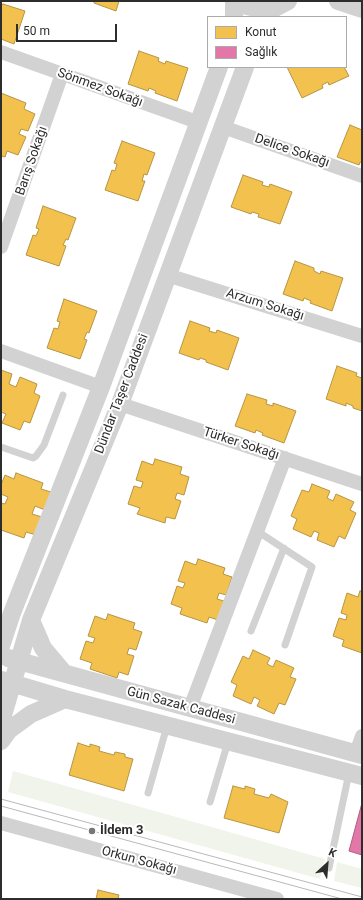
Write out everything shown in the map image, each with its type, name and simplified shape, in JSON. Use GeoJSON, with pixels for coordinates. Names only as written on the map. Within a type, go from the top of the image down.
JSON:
{"type":"FeatureCollection","features":[{"type":"Feature","properties":{"kind":"street"},"geometry":{"type":"LineString","coordinates":[[234,1],[234,16]]}},
{"type":"Feature","properties":{"kind":"street"},"geometry":{"type":"LineString","coordinates":[[239,1],[255,10],[273,10],[281,8]]}},
{"type":"Feature","properties":{"kind":"street"},"geometry":{"type":"LineString","coordinates":[[338,1],[362,9]]}},
{"type":"Feature","properties":{"kind":"street","name":"Sönmez Sokağı"},"geometry":{"type":"LineString","coordinates":[[1,52],[200,123]]}},
{"type":"Feature","properties":{"kind":"street","name":"Dündar Taşer Caddesi"},"geometry":{"type":"LineString","coordinates":[[1,646],[6,617],[101,387],[200,123],[219,68]]}},
{"type":"Feature","properties":{"kind":"street","name":"Dündar Taşer Caddesi"},"geometry":{"type":"LineString","coordinates":[[1,722],[6,681],[18,661],[31,620],[120,404],[245,68]]}},
{"type":"Feature","properties":{"kind":"street","name":"Barış Sokağı"},"geometry":{"type":"LineString","coordinates":[[1,247],[62,74]]}},
{"type":"Feature","properties":{"kind":"street","name":"Delice Sokağı"},"geometry":{"type":"LineString","coordinates":[[223,127],[362,176]]}},
{"type":"Feature","properties":{"kind":"street","name":"Arzum Sokağı"},"geometry":{"type":"LineString","coordinates":[[167,275],[362,336]]}},
{"type":"Feature","properties":{"kind":"street"},"geometry":{"type":"LineString","coordinates":[[1,351],[101,387]]}},
{"type":"Feature","properties":{"kind":"street","name":"Türker Sokağı"},"geometry":{"type":"LineString","coordinates":[[120,404],[362,484]]}},
{"type":"Feature","properties":{"kind":"street"},"geometry":{"type":"LineString","coordinates":[[190,708],[285,458]]}},
{"type":"Feature","properties":{"kind":"street"},"geometry":{"type":"LineString","coordinates":[[31,620],[43,648],[64,673]]}},
{"type":"Feature","properties":{"kind":"street","name":"Gün Sazak Caddesi"},"geometry":{"type":"LineString","coordinates":[[1,656],[359,754]]}},
{"type":"Feature","properties":{"kind":"street","name":"Gün Sazak Caddesi"},"geometry":{"type":"LineString","coordinates":[[6,681],[65,699],[355,775]]}},
{"type":"Feature","properties":{"kind":"street"},"geometry":{"type":"LineString","coordinates":[[1,741],[10,730],[31,714],[65,699]]}},
{"type":"Feature","properties":{"kind":"street"},"geometry":{"type":"LineString","coordinates":[[359,754],[362,736]]}},
{"type":"Feature","properties":{"kind":"street","name":"Orkun Sokağı"},"geometry":{"type":"LineString","coordinates":[[1,823],[247,895],[277,899]]}},
{"type":"Feature","properties":{"kind":"lane"},"geometry":{"type":"LineString","coordinates":[[1,447],[33,458],[36,456],[44,445],[62,395]]}},
{"type":"Feature","properties":{"kind":"lane"},"geometry":{"type":"LineString","coordinates":[[257,531],[312,567],[285,645]]}},
{"type":"Feature","properties":{"kind":"lane"},"geometry":{"type":"LineString","coordinates":[[251,630],[284,548]]}},
{"type":"Feature","properties":{"kind":"lane"},"geometry":{"type":"LineString","coordinates":[[148,793],[167,726]]}},
{"type":"Feature","properties":{"kind":"lane"},"geometry":{"type":"LineString","coordinates":[[210,802],[228,742]]}},
{"type":"Feature","properties":{"kind":"lane"},"geometry":{"type":"LineString","coordinates":[[329,868],[355,775]]}},
{"type":"Feature","properties":{"kind":"shaded area"},"geometry":{"type":"Polygon","coordinates":[[[13,771],[325,859],[320,879],[8,792],[13,771]]]}},
{"type":"Feature","properties":{"kind":"shaded area"},"geometry":{"type":"Polygon","coordinates":[[[337,862],[362,869],[362,888],[334,881],[337,862]]]}},
{"type":"Feature","properties":{"kind":"building: Konut"},"geometry":{"type":"Polygon","coordinates":[[[94,1],[119,1],[116,11],[94,3],[94,1]]]}},
{"type":"Feature","properties":{"kind":"building: Konut"},"geometry":{"type":"Polygon","coordinates":[[[3,4],[25,11],[14,44],[1,39],[1,6],[3,4]]]}},
{"type":"Feature","properties":{"kind":"building: Konut"},"geometry":{"type":"Polygon","coordinates":[[[139,51],[159,58],[158,61],[165,64],[166,61],[188,68],[177,101],[155,93],[156,91],[149,88],[148,91],[128,84],[139,51]]]}},
{"type":"Feature","properties":{"kind":"building: Konut"},"geometry":{"type":"Polygon","coordinates":[[[287,68],[345,68],[349,76],[329,85],[328,82],[322,85],[323,88],[302,98],[287,68]]]}},
{"type":"Feature","properties":{"kind":"building: Konut"},"geometry":{"type":"Polygon","coordinates":[[[1,93],[26,103],[24,109],[35,114],[28,131],[21,129],[19,134],[26,137],[18,155],[7,151],[5,157],[1,156],[1,93]]]}},
{"type":"Feature","properties":{"kind":"building: Konut"},"geometry":{"type":"Polygon","coordinates":[[[350,125],[362,130],[362,163],[360,162],[359,165],[337,157],[350,125]]]}},
{"type":"Feature","properties":{"kind":"building: Konut"},"geometry":{"type":"Polygon","coordinates":[[[122,141],[155,153],[147,175],[144,174],[142,181],[145,181],[138,201],[105,190],[112,170],[115,171],[117,164],[114,163],[122,141]]]}},
{"type":"Feature","properties":{"kind":"building: Konut"},"geometry":{"type":"Polygon","coordinates":[[[243,175],[263,182],[262,185],[269,187],[270,184],[292,192],[280,224],[258,217],[259,214],[252,212],[251,214],[231,207],[243,175]]]}},
{"type":"Feature","properties":{"kind":"building: Konut"},"geometry":{"type":"Polygon","coordinates":[[[43,206],[76,218],[68,240],[66,239],[63,245],[66,246],[59,266],[26,255],[33,235],[36,236],[39,229],[36,228],[43,206]]]}},
{"type":"Feature","properties":{"kind":"building: Konut"},"geometry":{"type":"Polygon","coordinates":[[[295,261],[314,268],[314,271],[320,274],[321,271],[343,278],[332,311],[310,303],[311,301],[304,298],[303,301],[283,294],[295,261]]]}},
{"type":"Feature","properties":{"kind":"building: Konut"},"geometry":{"type":"Polygon","coordinates":[[[64,299],[97,311],[89,333],[87,332],[84,339],[87,340],[80,359],[47,348],[54,328],[58,329],[60,322],[57,321],[64,299]]]}},
{"type":"Feature","properties":{"kind":"building: Konut"},"geometry":{"type":"Polygon","coordinates":[[[190,321],[210,328],[209,331],[216,333],[217,330],[239,338],[228,370],[206,362],[206,360],[200,358],[199,360],[179,353],[190,321]]]}},
{"type":"Feature","properties":{"kind":"building: Konut"},"geometry":{"type":"Polygon","coordinates":[[[337,366],[357,373],[356,376],[362,378],[362,411],[353,408],[353,406],[346,403],[346,406],[326,399],[337,366]]]}},
{"type":"Feature","properties":{"kind":"building: Konut"},"geometry":{"type":"Polygon","coordinates":[[[1,370],[12,374],[9,384],[16,387],[20,377],[37,384],[34,393],[40,396],[30,423],[24,421],[20,430],[2,423],[6,414],[1,412],[1,370]]]}},
{"type":"Feature","properties":{"kind":"building: Konut"},"geometry":{"type":"Polygon","coordinates":[[[247,394],[267,400],[266,404],[273,406],[273,403],[296,411],[284,443],[262,435],[263,433],[256,430],[255,433],[235,426],[247,394]]]}},
{"type":"Feature","properties":{"kind":"building: Konut"},"geometry":{"type":"Polygon","coordinates":[[[155,459],[182,467],[180,474],[189,477],[184,495],[177,493],[175,499],[181,501],[175,519],[166,517],[165,523],[137,514],[140,508],[128,504],[134,486],[141,488],[143,482],[136,480],[142,461],[153,465],[155,459]]]}},
{"type":"Feature","properties":{"kind":"building: Konut"},"geometry":{"type":"Polygon","coordinates":[[[16,473],[43,483],[41,489],[51,492],[45,510],[35,506],[32,514],[42,517],[36,535],[26,532],[24,538],[1,530],[1,503],[5,504],[8,497],[1,494],[1,485],[5,475],[14,479],[16,473]]]}},
{"type":"Feature","properties":{"kind":"building: Konut"},"geometry":{"type":"Polygon","coordinates":[[[312,484],[330,491],[327,498],[333,501],[336,494],[354,502],[350,510],[356,513],[345,539],[339,536],[334,547],[317,540],[319,533],[314,531],[311,537],[293,529],[297,519],[291,516],[302,490],[309,492],[312,484]]]}},
{"type":"Feature","properties":{"kind":"building: Konut"},"geometry":{"type":"Polygon","coordinates":[[[198,559],[225,568],[223,574],[232,577],[226,595],[219,593],[217,599],[224,601],[218,620],[209,617],[207,623],[180,614],[182,608],[171,604],[177,586],[183,588],[185,583],[178,581],[185,561],[196,565],[198,559]]]}},
{"type":"Feature","properties":{"kind":"building: Konut"},"geometry":{"type":"Polygon","coordinates":[[[360,591],[362,591],[362,653],[342,646],[344,640],[333,636],[339,618],[346,620],[347,615],[341,613],[347,593],[358,597],[360,591]]]}},
{"type":"Feature","properties":{"kind":"building: Konut"},"geometry":{"type":"Polygon","coordinates":[[[108,614],[135,623],[133,629],[142,632],[136,650],[129,648],[127,654],[134,656],[128,675],[119,672],[117,678],[90,669],[92,663],[80,659],[86,641],[93,643],[95,638],[88,636],[95,616],[106,620],[108,614]]]}},
{"type":"Feature","properties":{"kind":"building: Konut"},"geometry":{"type":"Polygon","coordinates":[[[253,650],[270,658],[267,664],[273,667],[276,660],[294,668],[290,677],[296,679],[285,705],[279,703],[274,714],[257,706],[260,700],[254,697],[251,704],[233,696],[237,685],[231,682],[243,656],[249,659],[253,650]]]}},
{"type":"Feature","properties":{"kind":"building: Konut"},"geometry":{"type":"Polygon","coordinates":[[[78,743],[90,747],[90,744],[100,747],[99,751],[114,755],[115,752],[125,754],[125,757],[133,759],[124,791],[69,775],[78,743]]]}},
{"type":"Feature","properties":{"kind":"building: Konut"},"geometry":{"type":"Polygon","coordinates":[[[233,786],[245,789],[245,786],[255,789],[254,794],[269,798],[271,794],[288,802],[279,833],[224,818],[233,786]]]}},
{"type":"Feature","properties":{"kind":"building: Konut"},"geometry":{"type":"Polygon","coordinates":[[[98,890],[119,895],[118,898],[121,899],[96,899],[98,890]]]}},
{"type":"Feature","properties":{"kind":"building: Sağlık"},"geometry":{"type":"Polygon","coordinates":[[[362,803],[362,855],[349,851],[362,803]]]}},
{"type":"Feature","properties":{"kind":"tram line"},"geometry":{"type":"LineString","coordinates":[[1,799],[362,897]]}},
{"type":"Feature","properties":{"kind":"tram line"},"geometry":{"type":"LineString","coordinates":[[1,806],[342,899]]}},
{"type":"Feature","properties":{"kind":"place","name":"İldem 3"},"geometry":{"type":"Point","coordinates":[92,831]}}]}
